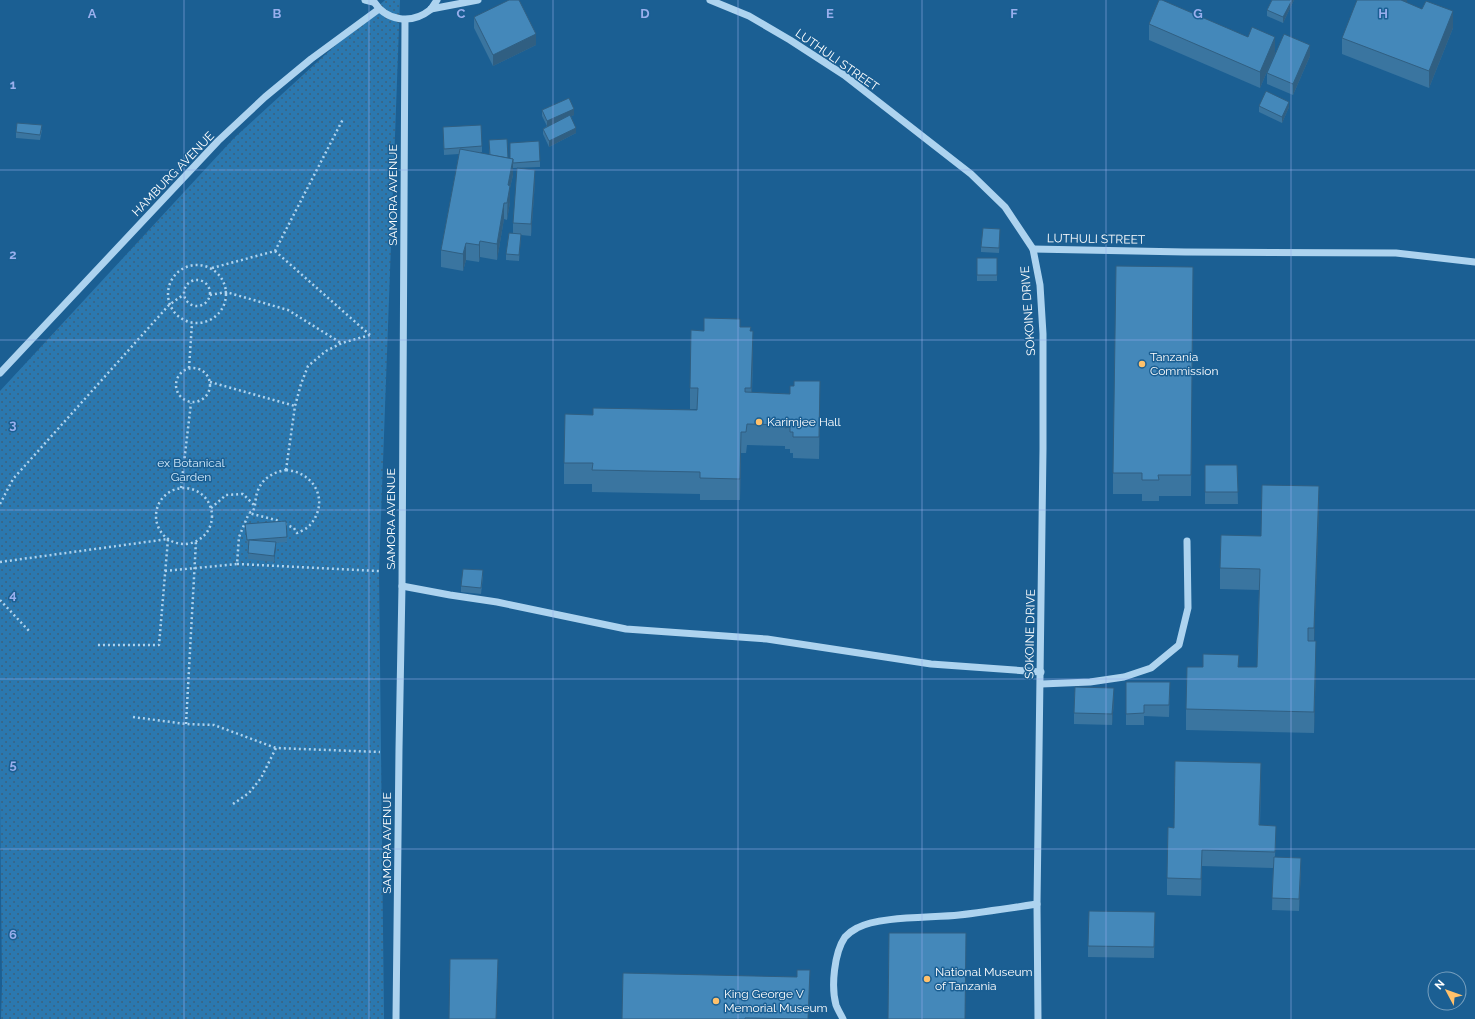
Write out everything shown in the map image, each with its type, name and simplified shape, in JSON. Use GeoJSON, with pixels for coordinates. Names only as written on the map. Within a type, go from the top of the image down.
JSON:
{"type":"FeatureCollection","features":[{"type":"Feature","properties":{"kind":"street"},"geometry":{"type":"LineString","coordinates":[[365,0],[373,1],[379,9],[391,17],[405,20],[418,17],[431,9],[478,0]]}},
{"type":"Feature","properties":{"kind":"street"},"geometry":{"type":"LineString","coordinates":[[431,9],[437,0]]}},
{"type":"Feature","properties":{"kind":"street","name":"LUTHULI STREET"},"geometry":{"type":"LineString","coordinates":[[710,0],[749,16],[790,40],[844,75],[971,174],[1005,207],[1033,249],[1396,253],[1475,262]]}},
{"type":"Feature","properties":{"kind":"street","name":"HAMBURG AVENUE"},"geometry":{"type":"LineString","coordinates":[[0,373],[218,141],[265,97],[305,64],[379,9]]}},
{"type":"Feature","properties":{"kind":"street","name":"SAMORA AVENUE"},"geometry":{"type":"LineString","coordinates":[[396,1019],[402,586],[405,20]]}},
{"type":"Feature","properties":{"kind":"street","name":"SOKOINE DRIVE"},"geometry":{"type":"LineString","coordinates":[[1033,249],[1040,285],[1043,334],[1041,684],[1037,904],[1038,1019]]}},
{"type":"Feature","properties":{"kind":"street"},"geometry":{"type":"LineString","coordinates":[[1041,684],[1090,682],[1124,677],[1151,668],[1179,645],[1188,608],[1187,541]]}},
{"type":"Feature","properties":{"kind":"street"},"geometry":{"type":"LineString","coordinates":[[402,586],[497,602],[626,629],[767,639],[931,664],[1041,672]]}},
{"type":"Feature","properties":{"kind":"street"},"geometry":{"type":"LineString","coordinates":[[843,1019],[836,1005],[834,986],[835,971],[839,950],[846,936],[857,928],[869,923],[888,920],[960,915],[1037,904]]}},
{"type":"Feature","properties":{"kind":"path"},"geometry":{"type":"LineString","coordinates":[[212,268],[275,251],[343,119]]}},
{"type":"Feature","properties":{"kind":"path"},"geometry":{"type":"LineString","coordinates":[[275,251],[370,335],[342,343],[326,351],[308,366],[295,406],[286,470]]}},
{"type":"Feature","properties":{"kind":"path"},"geometry":{"type":"LineString","coordinates":[[202,264],[212,268],[220,275],[224,282],[226,292],[225,302],[220,312],[203,322],[192,323],[182,320],[169,305],[167,295],[169,285],[174,275],[182,268],[192,265],[202,264]]}},
{"type":"Feature","properties":{"kind":"path"},"geometry":{"type":"LineString","coordinates":[[197,280],[202,280],[208,286],[210,295],[206,303],[197,307],[188,303],[183,295],[185,286],[188,282],[197,280]]}},
{"type":"Feature","properties":{"kind":"path"},"geometry":{"type":"LineString","coordinates":[[210,295],[226,292],[288,310],[342,343]]}},
{"type":"Feature","properties":{"kind":"path"},"geometry":{"type":"LineString","coordinates":[[0,504],[13,479],[169,305],[183,295]]}},
{"type":"Feature","properties":{"kind":"path"},"geometry":{"type":"LineString","coordinates":[[189,368],[192,323]]}},
{"type":"Feature","properties":{"kind":"path"},"geometry":{"type":"LineString","coordinates":[[189,368],[201,370],[210,382],[208,394],[199,401],[191,403],[180,398],[175,387],[179,374],[189,368]]}},
{"type":"Feature","properties":{"kind":"path"},"geometry":{"type":"LineString","coordinates":[[210,382],[295,406]]}},
{"type":"Feature","properties":{"kind":"path"},"geometry":{"type":"LineString","coordinates":[[181,488],[191,403]]}},
{"type":"Feature","properties":{"kind":"path"},"geometry":{"type":"LineString","coordinates":[[237,564],[239,537],[249,513],[253,511],[255,507],[256,493],[262,483],[270,475],[286,470],[302,474],[314,485],[319,495],[319,506],[316,517],[309,526],[296,534],[294,528],[276,520],[249,513]]}},
{"type":"Feature","properties":{"kind":"path"},"geometry":{"type":"LineString","coordinates":[[181,488],[191,489],[200,493],[211,508],[212,518],[209,528],[204,536],[196,541],[186,544],[177,543],[168,539],[162,533],[157,524],[156,515],[158,505],[164,497],[171,491],[181,488]]}},
{"type":"Feature","properties":{"kind":"path"},"geometry":{"type":"LineString","coordinates":[[211,508],[226,495],[243,494],[255,507]]}},
{"type":"Feature","properties":{"kind":"path"},"geometry":{"type":"LineString","coordinates":[[0,562],[168,539]]}},
{"type":"Feature","properties":{"kind":"path"},"geometry":{"type":"LineString","coordinates":[[97,645],[159,645],[168,539]]}},
{"type":"Feature","properties":{"kind":"path"},"geometry":{"type":"LineString","coordinates":[[186,724],[196,541]]}},
{"type":"Feature","properties":{"kind":"path"},"geometry":{"type":"LineString","coordinates":[[165,571],[237,564],[379,571]]}},
{"type":"Feature","properties":{"kind":"path"},"geometry":{"type":"LineString","coordinates":[[0,600],[30,632]]}},
{"type":"Feature","properties":{"kind":"path"},"geometry":{"type":"LineString","coordinates":[[133,717],[186,724],[214,725],[276,748],[381,752],[399,749]]}},
{"type":"Feature","properties":{"kind":"path"},"geometry":{"type":"LineString","coordinates":[[233,804],[249,793],[261,778],[276,748]]}},
{"type":"Feature","properties":{"kind":"green space","name":"ex Botanical Garden"},"geometry":{"type":"Polygon","coordinates":[[[385,0],[400,0],[379,571],[384,1019],[1,1019],[0,391],[234,138],[385,0]]]}},
{"type":"Feature","properties":{"kind":"building"},"geometry":{"type":"Polygon","coordinates":[[[509,0],[519,0],[536,34],[493,55],[474,17],[509,0]]]}},
{"type":"Feature","properties":{"kind":"building"},"geometry":{"type":"Polygon","coordinates":[[[1159,0],[1248,37],[1252,27],[1275,37],[1260,72],[1149,24],[1159,0]]]}},
{"type":"Feature","properties":{"kind":"building"},"geometry":{"type":"Polygon","coordinates":[[[1272,0],[1292,0],[1283,17],[1267,10],[1272,0]]]}},
{"type":"Feature","properties":{"kind":"building"},"geometry":{"type":"Polygon","coordinates":[[[1357,0],[1401,0],[1422,9],[1426,1],[1453,11],[1429,71],[1342,38],[1357,0]]]}},
{"type":"Feature","properties":{"kind":"building"},"geometry":{"type":"Polygon","coordinates":[[[1284,34],[1310,45],[1293,84],[1267,73],[1284,34]]]}},
{"type":"Feature","properties":{"kind":"building"},"geometry":{"type":"Polygon","coordinates":[[[1266,91],[1289,102],[1282,117],[1259,106],[1266,91]]]}},
{"type":"Feature","properties":{"kind":"building"},"geometry":{"type":"Polygon","coordinates":[[[569,98],[574,109],[547,121],[542,110],[569,98]]]}},
{"type":"Feature","properties":{"kind":"building"},"geometry":{"type":"Polygon","coordinates":[[[570,115],[576,128],[549,141],[543,129],[570,115]]]}},
{"type":"Feature","properties":{"kind":"building"},"geometry":{"type":"Polygon","coordinates":[[[17,123],[42,125],[40,135],[16,132],[17,123]]]}},
{"type":"Feature","properties":{"kind":"building"},"geometry":{"type":"Polygon","coordinates":[[[481,125],[482,146],[444,149],[443,127],[481,125]]]}},
{"type":"Feature","properties":{"kind":"building"},"geometry":{"type":"Polygon","coordinates":[[[507,139],[508,158],[490,155],[489,140],[507,139]]]}},
{"type":"Feature","properties":{"kind":"building"},"geometry":{"type":"Polygon","coordinates":[[[539,141],[540,161],[513,163],[513,159],[510,159],[510,143],[539,141]]]}},
{"type":"Feature","properties":{"kind":"building"},"geometry":{"type":"Polygon","coordinates":[[[460,149],[513,159],[508,185],[510,186],[507,203],[504,203],[497,244],[480,241],[479,245],[466,243],[463,254],[441,250],[460,149]]]}},
{"type":"Feature","properties":{"kind":"building"},"geometry":{"type":"Polygon","coordinates":[[[517,168],[535,170],[531,224],[513,223],[517,168]]]}},
{"type":"Feature","properties":{"kind":"building"},"geometry":{"type":"Polygon","coordinates":[[[983,228],[1000,229],[999,248],[981,247],[983,228]]]}},
{"type":"Feature","properties":{"kind":"building"},"geometry":{"type":"Polygon","coordinates":[[[509,233],[521,234],[519,255],[506,254],[509,233]]]}},
{"type":"Feature","properties":{"kind":"building"},"geometry":{"type":"Polygon","coordinates":[[[977,258],[997,258],[997,275],[977,275],[977,258]]]}},
{"type":"Feature","properties":{"kind":"building"},"geometry":{"type":"Polygon","coordinates":[[[1116,266],[1193,267],[1191,475],[1158,475],[1159,480],[1142,480],[1142,473],[1113,473],[1116,266]]]}},
{"type":"Feature","properties":{"kind":"building","name":"Karimjee Hall"},"geometry":{"type":"Polygon","coordinates":[[[704,318],[740,319],[740,327],[751,327],[750,331],[753,331],[751,388],[745,388],[745,392],[790,394],[790,386],[794,386],[794,381],[820,381],[819,437],[793,437],[793,432],[790,432],[790,427],[785,428],[785,425],[747,424],[746,432],[741,432],[740,479],[700,478],[700,472],[592,470],[593,463],[564,463],[565,414],[593,415],[593,408],[697,410],[698,388],[690,388],[691,330],[704,331],[704,318]]]}},
{"type":"Feature","properties":{"kind":"building"},"geometry":{"type":"Polygon","coordinates":[[[1205,465],[1237,465],[1238,492],[1205,492],[1205,465]]]}},
{"type":"Feature","properties":{"kind":"building"},"geometry":{"type":"Polygon","coordinates":[[[1262,485],[1319,486],[1314,628],[1308,628],[1308,641],[1316,641],[1314,712],[1186,709],[1187,667],[1203,667],[1203,654],[1239,655],[1238,667],[1257,667],[1260,569],[1220,568],[1221,535],[1261,536],[1262,485]]]}},
{"type":"Feature","properties":{"kind":"building"},"geometry":{"type":"Polygon","coordinates":[[[286,521],[287,537],[247,540],[245,524],[286,521]]]}},
{"type":"Feature","properties":{"kind":"building"},"geometry":{"type":"Polygon","coordinates":[[[249,540],[276,542],[274,556],[248,553],[249,540]]]}},
{"type":"Feature","properties":{"kind":"building"},"geometry":{"type":"Polygon","coordinates":[[[463,569],[483,570],[481,588],[461,586],[463,569]]]}},
{"type":"Feature","properties":{"kind":"building"},"geometry":{"type":"Polygon","coordinates":[[[1126,682],[1170,682],[1169,705],[1144,705],[1144,713],[1126,714],[1126,682]]]}},
{"type":"Feature","properties":{"kind":"building"},"geometry":{"type":"Polygon","coordinates":[[[1075,687],[1114,688],[1112,714],[1074,713],[1075,687]]]}},
{"type":"Feature","properties":{"kind":"building"},"geometry":{"type":"Polygon","coordinates":[[[1175,761],[1261,763],[1259,825],[1276,826],[1275,852],[1202,850],[1201,879],[1167,878],[1168,827],[1174,828],[1175,761]]]}},
{"type":"Feature","properties":{"kind":"building"},"geometry":{"type":"Polygon","coordinates":[[[1274,857],[1301,858],[1299,899],[1272,898],[1274,857]]]}},
{"type":"Feature","properties":{"kind":"building"},"geometry":{"type":"Polygon","coordinates":[[[1089,911],[1155,912],[1154,947],[1088,946],[1089,911]]]}},
{"type":"Feature","properties":{"kind":"building","name":"National Museum of Tanzania"},"geometry":{"type":"Polygon","coordinates":[[[889,933],[966,933],[965,1019],[888,1019],[889,933]]]}},
{"type":"Feature","properties":{"kind":"building"},"geometry":{"type":"Polygon","coordinates":[[[450,959],[498,959],[496,1019],[449,1019],[450,959]]]}},
{"type":"Feature","properties":{"kind":"building","name":"King George V Memorial Museum"},"geometry":{"type":"Polygon","coordinates":[[[797,970],[810,970],[808,1019],[622,1019],[623,973],[797,977],[797,970]]]}},
{"type":"Feature","properties":{"kind":"place","name":"Tanzania Commission"},"geometry":{"type":"Point","coordinates":[1142,364]}},
{"type":"Feature","properties":{"kind":"place","name":"Karimjee Hall"},"geometry":{"type":"Point","coordinates":[759,422]}},
{"type":"Feature","properties":{"kind":"place","name":"National Museum of Tanzania"},"geometry":{"type":"Point","coordinates":[927,979]}},
{"type":"Feature","properties":{"kind":"place","name":"King George V Memorial Museum"},"geometry":{"type":"Point","coordinates":[716,1001]}}]}
